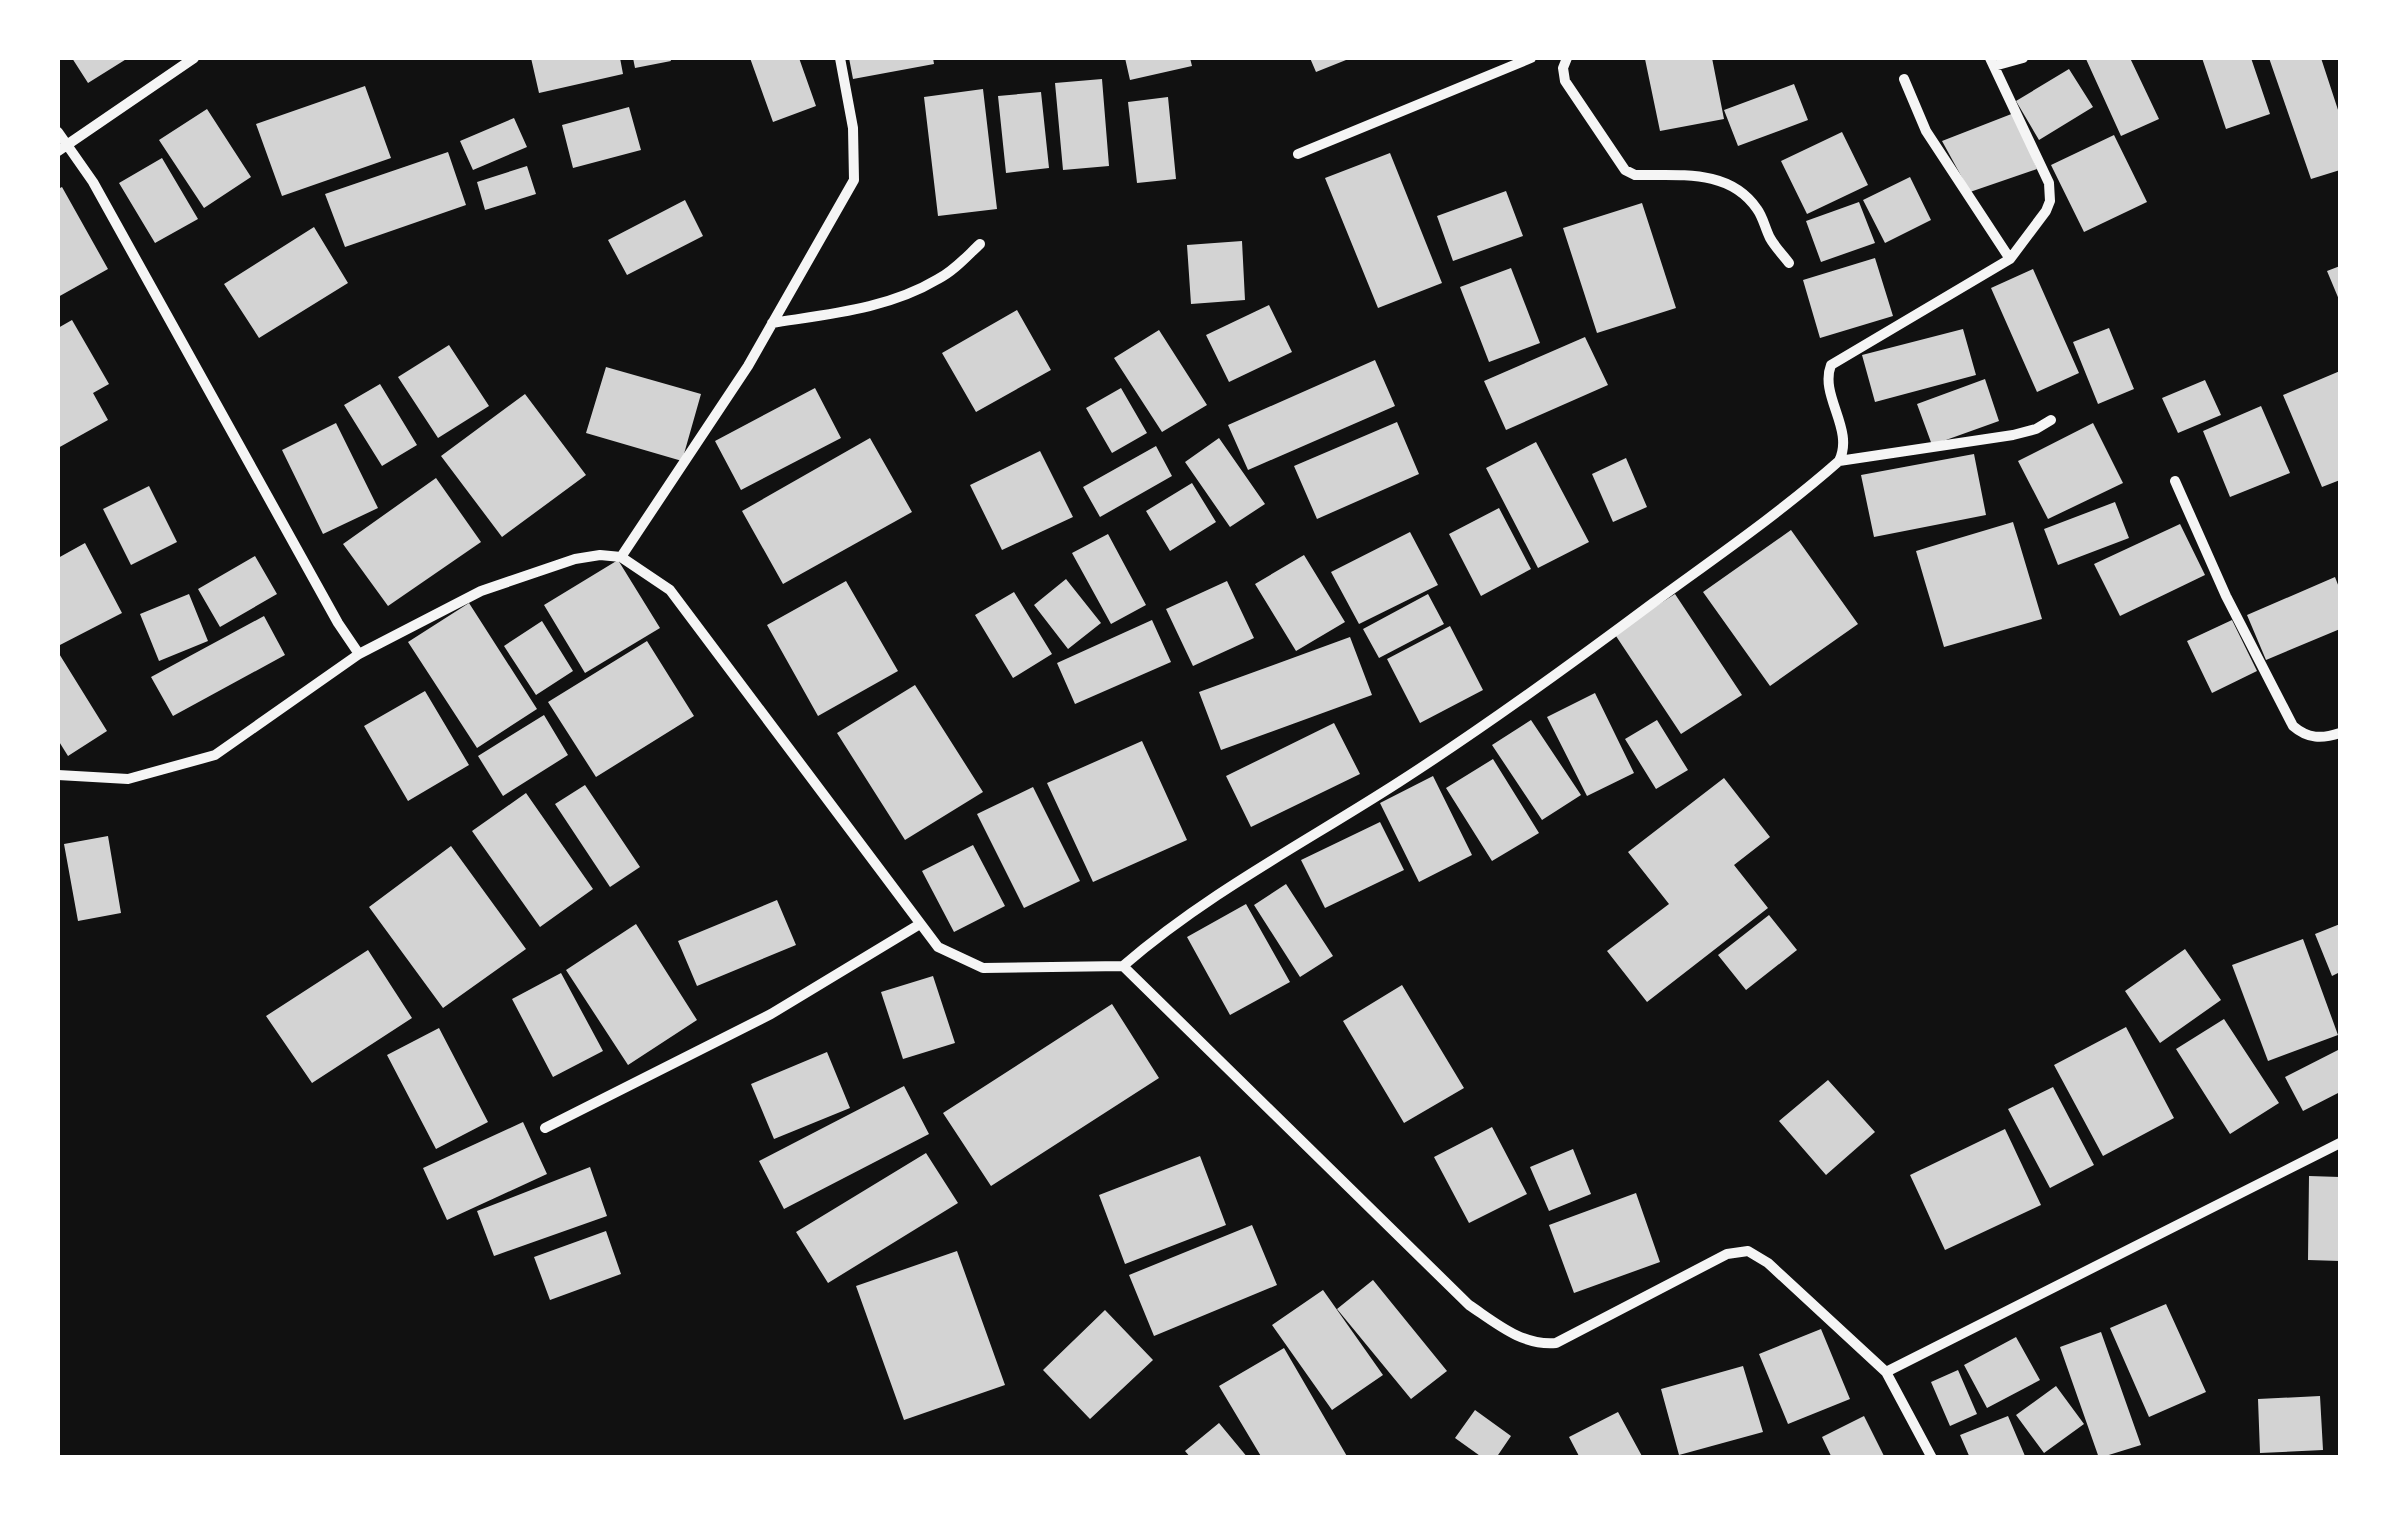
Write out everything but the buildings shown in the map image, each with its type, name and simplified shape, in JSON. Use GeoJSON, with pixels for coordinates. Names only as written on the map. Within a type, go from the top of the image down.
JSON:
{"type":"FeatureCollection","features":[{"type":"Feature","properties":{"kind":"street"},"geometry":{"type":"LineString","coordinates":[[62,148],[194,58]]}},
{"type":"Feature","properties":{"kind":"street"},"geometry":{"type":"LineString","coordinates":[[621,557],[748,366],[854,180],[853,128],[840,58]]}},
{"type":"Feature","properties":{"kind":"street"},"geometry":{"type":"LineString","coordinates":[[1298,154],[1532,58]]}},
{"type":"Feature","properties":{"kind":"street"},"geometry":{"type":"LineString","coordinates":[[1567,58],[1563,68],[1565,81],[1626,170],[1635,175],[1705,177],[1740,188],[1759,211],[1772,241],[1789,262]]}},
{"type":"Feature","properties":{"kind":"street"},"geometry":{"type":"LineString","coordinates":[[58,775],[128,780],[215,755],[359,654],[481,591],[576,559],[621,557],[670,590],[938,948],[983,968],[1123,966],[1167,927],[1210,898],[1401,781],[1530,692],[1780,513],[1839,461],[1844,438],[1828,378],[1831,365],[2010,259],[2046,212],[2050,191],[1992,62],[2023,58]]}},
{"type":"Feature","properties":{"kind":"street"},"geometry":{"type":"LineString","coordinates":[[1904,79],[1926,131],[2010,259]]}},
{"type":"Feature","properties":{"kind":"street"},"geometry":{"type":"LineString","coordinates":[[58,132],[62,148],[93,182],[338,623],[359,654]]}},
{"type":"Feature","properties":{"kind":"street"},"geometry":{"type":"LineString","coordinates":[[772,323],[854,310],[906,296],[942,277],[980,244]]}},
{"type":"Feature","properties":{"kind":"street"},"geometry":{"type":"LineString","coordinates":[[1839,461],[2012,435],[2036,429],[2051,420]]}},
{"type":"Feature","properties":{"kind":"street"},"geometry":{"type":"LineString","coordinates":[[2175,482],[2226,596],[2293,726],[2314,737],[2340,733]]}},
{"type":"Feature","properties":{"kind":"street"},"geometry":{"type":"LineString","coordinates":[[545,1128],[771,1014],[920,924]]}},
{"type":"Feature","properties":{"kind":"street"},"geometry":{"type":"LineString","coordinates":[[1123,966],[1469,1305],[1519,1338],[1556,1343],[1727,1254],[1748,1251],[1768,1263],[1886,1372],[1932,1458]]}},
{"type":"Feature","properties":{"kind":"street"},"geometry":{"type":"LineString","coordinates":[[1886,1372],[2340,1142]]}}]}
